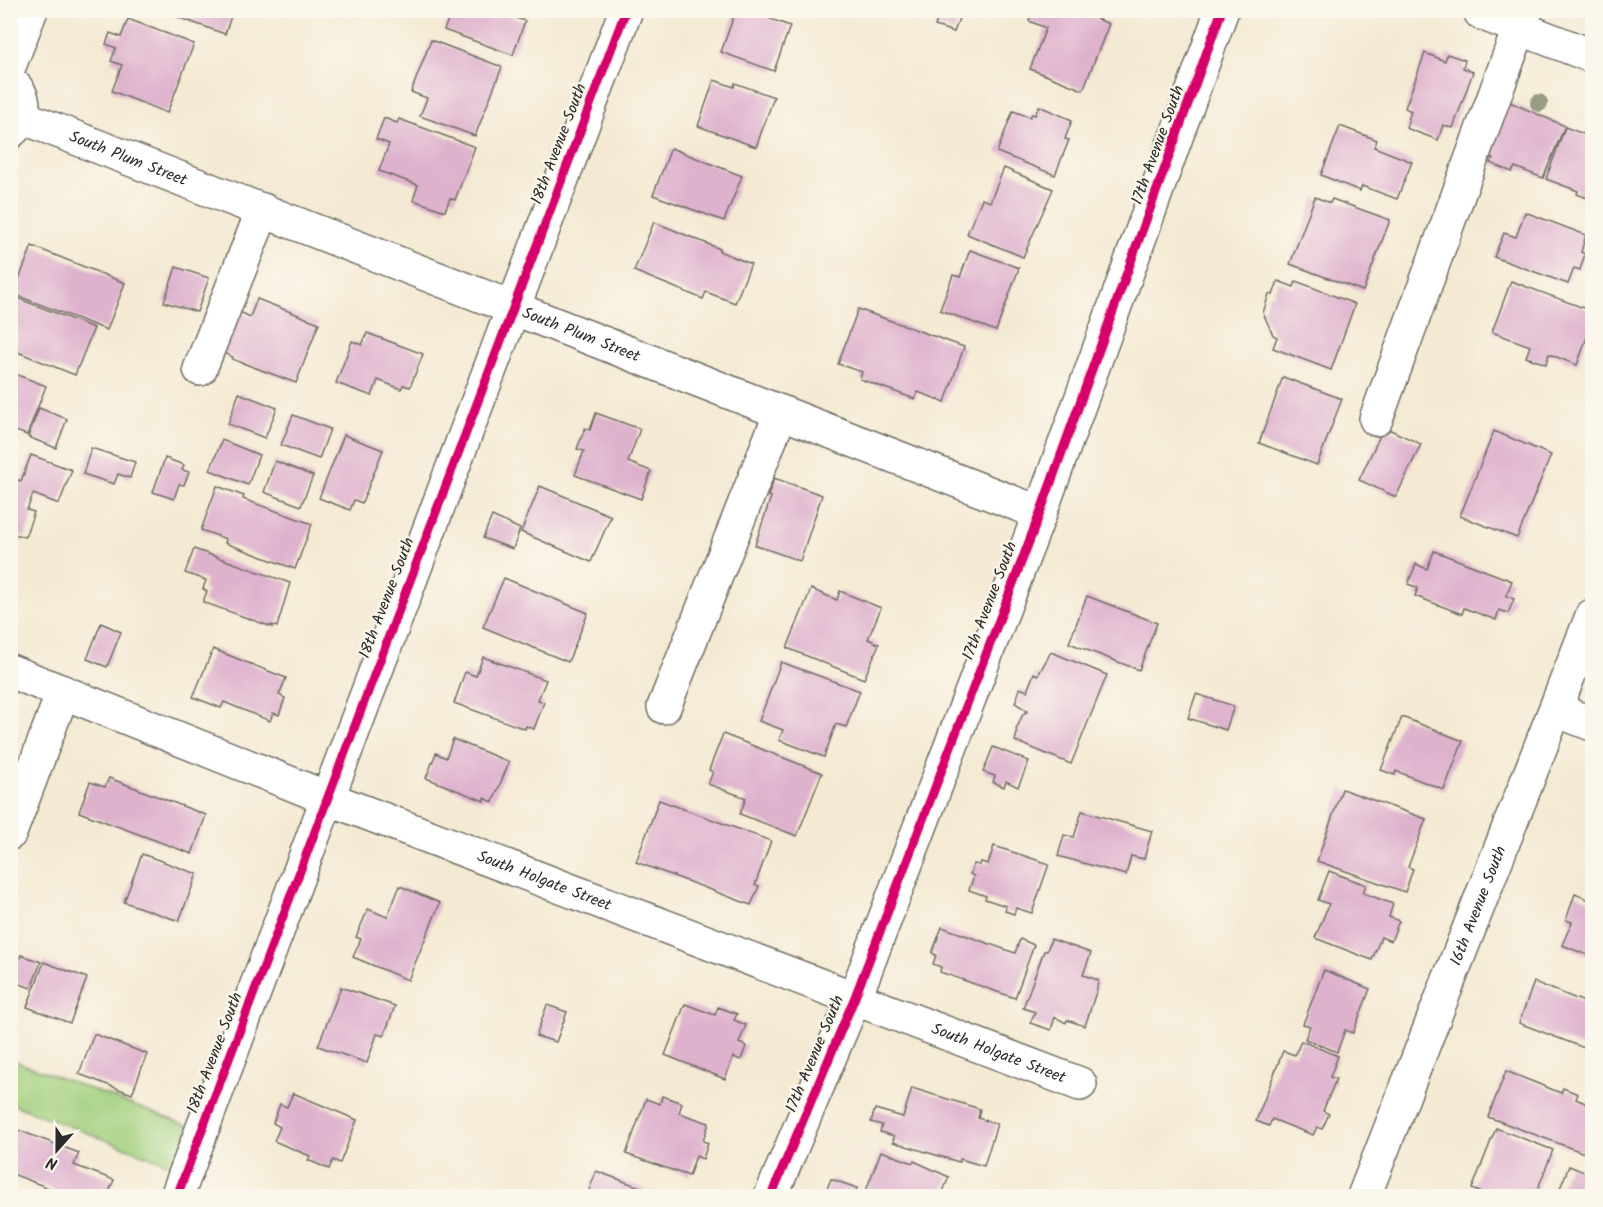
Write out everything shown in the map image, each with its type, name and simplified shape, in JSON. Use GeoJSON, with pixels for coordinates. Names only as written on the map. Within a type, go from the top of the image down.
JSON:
{"type":"FeatureCollection","features":[{"type":"Feature","properties":{"kind":"street"},"geometry":{"type":"LineString","coordinates":[[10,64],[31,10]]}},
{"type":"Feature","properties":{"kind":"street","name":"18th Avenue South"},"geometry":{"type":"LineString","coordinates":[[177,1197],[626,10]]}},
{"type":"Feature","properties":{"kind":"street","name":"17th Avenue South"},"geometry":{"type":"LineString","coordinates":[[771,1197],[855,997],[1040,513],[1222,10]]}},
{"type":"Feature","properties":{"kind":"street"},"geometry":{"type":"LineString","coordinates":[[1481,13],[1522,19],[1593,56]]}},
{"type":"Feature","properties":{"kind":"street"},"geometry":{"type":"LineString","coordinates":[[1376,419],[1522,19]]}},
{"type":"Feature","properties":{"kind":"street"},"geometry":{"type":"LineString","coordinates":[[10,82],[22,95],[24,105],[16,125]]}},
{"type":"Feature","properties":{"kind":"street","name":"South Plum Street"},"geometry":{"type":"LineString","coordinates":[[16,125],[263,210],[1040,513]]}},
{"type":"Feature","properties":{"kind":"street"},"geometry":{"type":"LineString","coordinates":[[200,369],[263,210]]}},
{"type":"Feature","properties":{"kind":"street"},"geometry":{"type":"LineString","coordinates":[[664,707],[782,412]]}},
{"type":"Feature","properties":{"kind":"street","name":"16th Avenue South"},"geometry":{"type":"LineString","coordinates":[[1365,1196],[1593,616]]}},
{"type":"Feature","properties":{"kind":"street","name":"South Holgate Street"},"geometry":{"type":"LineString","coordinates":[[10,671],[327,798],[1080,1084]]}},
{"type":"Feature","properties":{"kind":"street"},"geometry":{"type":"LineString","coordinates":[[10,833],[63,692]]}},
{"type":"Feature","properties":{"kind":"street"},"geometry":{"type":"LineString","coordinates":[[1556,710],[1593,724]]}},
{"type":"Feature","properties":{"kind":"green space"},"geometry":{"type":"Polygon","coordinates":[[[10,1059],[189,1126],[174,1166],[11,1104],[10,1059]]]}},
{"type":"Feature","properties":{"kind":"building"},"geometry":{"type":"Polygon","coordinates":[[[158,10],[233,10],[225,34],[158,10]]]}},
{"type":"Feature","properties":{"kind":"building"},"geometry":{"type":"Polygon","coordinates":[[[452,10],[512,10],[510,16],[525,21],[513,55],[444,30],[452,10]]]}},
{"type":"Feature","properties":{"kind":"building"},"geometry":{"type":"Polygon","coordinates":[[[736,10],[746,10],[790,26],[774,71],[721,52],[736,10]]]}},
{"type":"Feature","properties":{"kind":"building"},"geometry":{"type":"Polygon","coordinates":[[[941,10],[962,10],[954,32],[935,26],[941,10]]]}},
{"type":"Feature","properties":{"kind":"building"},"geometry":{"type":"Polygon","coordinates":[[[1033,10],[1076,10],[1109,24],[1083,90],[1030,69],[1046,28],[1029,21],[1033,10]]]}},
{"type":"Feature","properties":{"kind":"building"},"geometry":{"type":"Polygon","coordinates":[[[128,19],[194,44],[167,113],[112,91],[122,65],[111,61],[116,48],[106,44],[110,33],[121,37],[128,19]]]}},
{"type":"Feature","properties":{"kind":"building"},"geometry":{"type":"Polygon","coordinates":[[[431,40],[502,67],[475,136],[420,116],[427,98],[411,92],[431,40]]]}},
{"type":"Feature","properties":{"kind":"building"},"geometry":{"type":"Polygon","coordinates":[[[1425,53],[1445,61],[1447,54],[1465,60],[1463,68],[1473,72],[1453,128],[1443,125],[1438,140],[1406,128],[1411,111],[1405,108],[1425,53]]]}},
{"type":"Feature","properties":{"kind":"building"},"geometry":{"type":"Polygon","coordinates":[[[714,80],[734,87],[735,83],[774,97],[756,147],[698,126],[714,80]]]}},
{"type":"Feature","properties":{"kind":"building"},"geometry":{"type":"Polygon","coordinates":[[[1505,100],[1565,126],[1543,178],[1515,167],[1512,172],[1490,163],[1493,158],[1483,154],[1505,100]]]}},
{"type":"Feature","properties":{"kind":"building"},"geometry":{"type":"Polygon","coordinates":[[[1039,106],[1072,120],[1065,139],[1069,140],[1055,175],[997,152],[1013,111],[1030,117],[1032,114],[1035,115],[1039,106]]]}},
{"type":"Feature","properties":{"kind":"building"},"geometry":{"type":"Polygon","coordinates":[[[384,118],[397,123],[399,119],[475,147],[455,200],[450,198],[445,211],[413,200],[418,185],[379,171],[389,144],[376,139],[384,118]]]}},
{"type":"Feature","properties":{"kind":"building"},"geometry":{"type":"Polygon","coordinates":[[[1340,126],[1377,140],[1374,147],[1412,162],[1397,199],[1362,186],[1360,191],[1321,175],[1340,126]]]}},
{"type":"Feature","properties":{"kind":"building"},"geometry":{"type":"Polygon","coordinates":[[[1565,127],[1592,137],[1592,200],[1577,194],[1578,191],[1546,179],[1565,127]]]}},
{"type":"Feature","properties":{"kind":"building"},"geometry":{"type":"Polygon","coordinates":[[[671,148],[742,176],[724,221],[653,195],[671,148]]]}},
{"type":"Feature","properties":{"kind":"building"},"geometry":{"type":"Polygon","coordinates":[[[1004,168],[1053,189],[1023,257],[967,234],[982,199],[990,202],[1004,168]]]}},
{"type":"Feature","properties":{"kind":"building"},"geometry":{"type":"Polygon","coordinates":[[[1315,197],[1330,203],[1332,199],[1390,220],[1363,291],[1290,264],[1315,197]]]}},
{"type":"Feature","properties":{"kind":"building"},"geometry":{"type":"Polygon","coordinates":[[[1525,212],[1586,235],[1581,252],[1585,254],[1580,270],[1574,268],[1568,284],[1494,257],[1504,233],[1516,237],[1525,212]]]}},
{"type":"Feature","properties":{"kind":"building"},"geometry":{"type":"Polygon","coordinates":[[[654,222],[751,264],[735,303],[706,292],[703,299],[634,271],[654,222]]]}},
{"type":"Feature","properties":{"kind":"building"},"geometry":{"type":"Polygon","coordinates":[[[32,246],[125,283],[107,330],[13,294],[32,246]]]}},
{"type":"Feature","properties":{"kind":"building"},"geometry":{"type":"Polygon","coordinates":[[[970,250],[1019,268],[996,331],[940,310],[953,275],[960,277],[970,250]]]}},
{"type":"Feature","properties":{"kind":"building"},"geometry":{"type":"Polygon","coordinates":[[[176,267],[209,278],[197,312],[164,302],[176,267]]]}},
{"type":"Feature","properties":{"kind":"building"},"geometry":{"type":"Polygon","coordinates":[[[1278,281],[1294,287],[1296,281],[1355,304],[1331,370],[1273,348],[1277,337],[1273,335],[1263,313],[1269,294],[1273,295],[1278,281]]]}},
{"type":"Feature","properties":{"kind":"building"},"geometry":{"type":"Polygon","coordinates":[[[1511,281],[1592,311],[1592,323],[1577,365],[1549,354],[1546,364],[1526,357],[1530,346],[1492,332],[1511,281]]]}},
{"type":"Feature","properties":{"kind":"building"},"geometry":{"type":"Polygon","coordinates":[[[12,296],[94,328],[75,375],[10,349],[12,296]]]}},
{"type":"Feature","properties":{"kind":"building"},"geometry":{"type":"Polygon","coordinates":[[[257,299],[319,323],[296,383],[232,359],[233,357],[222,352],[238,311],[250,317],[257,299]]]}},
{"type":"Feature","properties":{"kind":"building"},"geometry":{"type":"Polygon","coordinates":[[[858,309],[964,347],[945,402],[918,392],[915,399],[860,379],[862,372],[838,364],[858,309]]]}},
{"type":"Feature","properties":{"kind":"building"},"geometry":{"type":"Polygon","coordinates":[[[367,333],[423,354],[410,387],[403,385],[401,389],[378,380],[372,396],[336,383],[352,341],[362,345],[367,333]]]}},
{"type":"Feature","properties":{"kind":"building"},"geometry":{"type":"Polygon","coordinates":[[[10,372],[46,386],[27,435],[10,429],[10,372]]]}},
{"type":"Feature","properties":{"kind":"building"},"geometry":{"type":"Polygon","coordinates":[[[1283,377],[1342,399],[1317,465],[1259,443],[1283,377]]]}},
{"type":"Feature","properties":{"kind":"building"},"geometry":{"type":"Polygon","coordinates":[[[239,393],[277,408],[265,438],[228,424],[239,393]]]}},
{"type":"Feature","properties":{"kind":"building"},"geometry":{"type":"Polygon","coordinates":[[[39,408],[67,419],[56,448],[28,437],[39,408]]]}},
{"type":"Feature","properties":{"kind":"building"},"geometry":{"type":"Polygon","coordinates":[[[596,413],[640,429],[628,462],[651,471],[641,499],[575,475],[584,451],[577,449],[585,428],[590,430],[596,413]]]}},
{"type":"Feature","properties":{"kind":"building"},"geometry":{"type":"Polygon","coordinates":[[[293,415],[330,429],[319,459],[281,445],[293,415]]]}},
{"type":"Feature","properties":{"kind":"building"},"geometry":{"type":"Polygon","coordinates":[[[1384,427],[1421,444],[1396,497],[1359,480],[1384,427]]]}},
{"type":"Feature","properties":{"kind":"building"},"geometry":{"type":"Polygon","coordinates":[[[1494,431],[1551,455],[1517,538],[1460,516],[1494,431]]]}},
{"type":"Feature","properties":{"kind":"building"},"geometry":{"type":"Polygon","coordinates":[[[344,435],[383,450],[362,503],[354,500],[350,510],[319,498],[344,435]]]}},
{"type":"Feature","properties":{"kind":"building"},"geometry":{"type":"Polygon","coordinates":[[[222,440],[259,455],[248,485],[210,470],[222,440]]]}},
{"type":"Feature","properties":{"kind":"building"},"geometry":{"type":"Polygon","coordinates":[[[91,448],[135,462],[130,478],[118,474],[114,484],[83,474],[91,448]]]}},
{"type":"Feature","properties":{"kind":"building"},"geometry":{"type":"Polygon","coordinates":[[[31,455],[72,470],[59,504],[33,494],[27,510],[34,512],[25,537],[10,533],[10,477],[21,481],[31,455]]]}},
{"type":"Feature","properties":{"kind":"building"},"geometry":{"type":"Polygon","coordinates":[[[165,458],[184,465],[182,470],[189,472],[184,485],[179,484],[174,499],[153,492],[165,458]]]}},
{"type":"Feature","properties":{"kind":"building"},"geometry":{"type":"Polygon","coordinates":[[[275,461],[313,476],[301,506],[264,492],[275,461]]]}},
{"type":"Feature","properties":{"kind":"building"},"geometry":{"type":"Polygon","coordinates":[[[774,478],[822,495],[800,561],[755,545],[771,497],[768,496],[774,478]]]}},
{"type":"Feature","properties":{"kind":"building"},"geometry":{"type":"Polygon","coordinates":[[[217,486],[244,496],[243,499],[312,524],[295,569],[225,543],[226,539],[201,530],[217,486]]]}},
{"type":"Feature","properties":{"kind":"building"},"geometry":{"type":"Polygon","coordinates":[[[540,486],[611,516],[591,562],[521,532],[540,486]]]}},
{"type":"Feature","properties":{"kind":"building"},"geometry":{"type":"Polygon","coordinates":[[[492,516],[520,529],[513,549],[483,538],[492,516]]]}},
{"type":"Feature","properties":{"kind":"building"},"geometry":{"type":"Polygon","coordinates":[[[194,549],[290,583],[277,627],[203,602],[207,591],[203,589],[206,580],[185,573],[194,549]]]}},
{"type":"Feature","properties":{"kind":"building"},"geometry":{"type":"Polygon","coordinates":[[[1434,551],[1512,581],[1506,596],[1514,599],[1508,613],[1499,610],[1496,620],[1464,608],[1462,614],[1415,596],[1418,588],[1408,584],[1416,564],[1427,569],[1434,551]]]}},
{"type":"Feature","properties":{"kind":"building"},"geometry":{"type":"Polygon","coordinates":[[[504,578],[588,613],[568,662],[483,627],[504,578]]]}},
{"type":"Feature","properties":{"kind":"building"},"geometry":{"type":"Polygon","coordinates":[[[811,589],[837,600],[840,591],[881,608],[868,639],[879,644],[864,679],[787,648],[811,589]]]}},
{"type":"Feature","properties":{"kind":"building"},"geometry":{"type":"Polygon","coordinates":[[[1087,596],[1157,623],[1139,670],[1069,643],[1087,596]]]}},
{"type":"Feature","properties":{"kind":"building"},"geometry":{"type":"Polygon","coordinates":[[[101,623],[121,632],[107,667],[87,659],[101,623]]]}},
{"type":"Feature","properties":{"kind":"building"},"geometry":{"type":"Polygon","coordinates":[[[213,649],[286,678],[279,695],[285,698],[279,715],[273,713],[270,721],[224,702],[221,708],[193,697],[213,649]]]}},
{"type":"Feature","properties":{"kind":"building"},"geometry":{"type":"Polygon","coordinates":[[[1051,652],[1107,675],[1071,764],[1015,741],[1016,730],[1023,714],[1028,711],[1015,703],[1020,688],[1027,691],[1034,673],[1038,675],[1051,652]]]}},
{"type":"Feature","properties":{"kind":"building"},"geometry":{"type":"Polygon","coordinates":[[[483,657],[546,680],[538,700],[544,702],[534,729],[526,726],[525,729],[454,703],[465,672],[476,676],[483,657]]]}},
{"type":"Feature","properties":{"kind":"building"},"geometry":{"type":"Polygon","coordinates":[[[781,662],[860,691],[846,727],[836,724],[824,757],[779,740],[783,730],[759,721],[781,662]]]}},
{"type":"Feature","properties":{"kind":"building"},"geometry":{"type":"Polygon","coordinates":[[[1196,694],[1234,706],[1226,730],[1188,718],[1196,694]]]}},
{"type":"Feature","properties":{"kind":"building"},"geometry":{"type":"Polygon","coordinates":[[[1402,717],[1463,741],[1444,790],[1396,771],[1395,775],[1381,770],[1402,717]]]}},
{"type":"Feature","properties":{"kind":"building"},"geometry":{"type":"Polygon","coordinates":[[[723,734],[822,773],[797,836],[740,814],[746,798],[708,784],[713,772],[709,770],[723,734]]]}},
{"type":"Feature","properties":{"kind":"building"},"geometry":{"type":"Polygon","coordinates":[[[453,739],[509,762],[493,802],[484,798],[484,801],[426,778],[436,753],[446,758],[453,739]]]}},
{"type":"Feature","properties":{"kind":"building"},"geometry":{"type":"Polygon","coordinates":[[[993,747],[1029,761],[1018,787],[1006,781],[1004,787],[993,782],[995,776],[983,772],[993,747]]]}},
{"type":"Feature","properties":{"kind":"building"},"geometry":{"type":"Polygon","coordinates":[[[109,778],[206,815],[192,854],[79,812],[90,782],[105,787],[109,778]]]}},
{"type":"Feature","properties":{"kind":"building"},"geometry":{"type":"Polygon","coordinates":[[[1342,789],[1426,819],[1408,867],[1413,869],[1405,892],[1317,861],[1342,789]]]}},
{"type":"Feature","properties":{"kind":"building"},"geometry":{"type":"Polygon","coordinates":[[[659,800],[771,841],[755,885],[759,886],[751,905],[636,862],[659,800]]]}},
{"type":"Feature","properties":{"kind":"building"},"geometry":{"type":"Polygon","coordinates":[[[1082,811],[1152,831],[1144,859],[1131,856],[1126,875],[1058,856],[1064,835],[1074,837],[1082,811]]]}},
{"type":"Feature","properties":{"kind":"building"},"geometry":{"type":"Polygon","coordinates":[[[994,846],[1049,864],[1032,913],[1016,908],[1014,914],[1005,911],[1006,906],[985,899],[986,896],[969,890],[974,876],[970,874],[974,864],[980,865],[981,862],[988,864],[994,846]]]}},
{"type":"Feature","properties":{"kind":"building"},"geometry":{"type":"Polygon","coordinates":[[[142,854],[197,874],[179,921],[124,902],[142,854]]]}},
{"type":"Feature","properties":{"kind":"building"},"geometry":{"type":"Polygon","coordinates":[[[1329,871],[1366,885],[1363,893],[1393,904],[1389,917],[1399,921],[1391,941],[1381,937],[1372,960],[1315,938],[1329,904],[1318,900],[1329,871]]]}},
{"type":"Feature","properties":{"kind":"building"},"geometry":{"type":"Polygon","coordinates":[[[400,886],[440,903],[408,980],[353,957],[361,939],[356,937],[368,909],[387,917],[400,886]]]}},
{"type":"Feature","properties":{"kind":"building"},"geometry":{"type":"Polygon","coordinates":[[[1575,894],[1592,901],[1592,957],[1562,945],[1572,922],[1566,920],[1575,894]]]}},
{"type":"Feature","properties":{"kind":"building"},"geometry":{"type":"Polygon","coordinates":[[[942,927],[1015,953],[1020,939],[1034,945],[1015,998],[940,972],[941,967],[933,964],[936,955],[932,953],[942,927]]]}},
{"type":"Feature","properties":{"kind":"building"},"geometry":{"type":"Polygon","coordinates":[[[1051,939],[1091,953],[1083,975],[1098,980],[1085,1026],[1067,1020],[1066,1023],[1055,1017],[1051,1030],[1030,1023],[1035,1012],[1023,1008],[1044,951],[1047,951],[1051,939]]]}},
{"type":"Feature","properties":{"kind":"building"},"geometry":{"type":"Polygon","coordinates":[[[21,955],[41,962],[31,988],[12,981],[21,955]]]}},
{"type":"Feature","properties":{"kind":"building"},"geometry":{"type":"Polygon","coordinates":[[[44,962],[87,978],[70,1023],[27,1007],[44,962]]]}},
{"type":"Feature","properties":{"kind":"building"},"geometry":{"type":"Polygon","coordinates":[[[1324,970],[1370,989],[1353,1033],[1345,1030],[1337,1052],[1305,1039],[1310,1026],[1303,1024],[1324,970]]]}},
{"type":"Feature","properties":{"kind":"building"},"geometry":{"type":"Polygon","coordinates":[[[1534,982],[1592,1005],[1592,1051],[1519,1023],[1534,982]]]}},
{"type":"Feature","properties":{"kind":"building"},"geometry":{"type":"Polygon","coordinates":[[[341,987],[395,1006],[384,1036],[377,1034],[367,1063],[318,1046],[341,987]]]}},
{"type":"Feature","properties":{"kind":"building"},"geometry":{"type":"Polygon","coordinates":[[[685,1004],[715,1015],[718,1007],[737,1014],[734,1020],[746,1025],[739,1043],[746,1046],[741,1060],[733,1057],[725,1079],[665,1055],[685,1004]]]}},
{"type":"Feature","properties":{"kind":"building"},"geometry":{"type":"Polygon","coordinates":[[[547,1005],[567,1012],[556,1042],[536,1036],[547,1005]]]}},
{"type":"Feature","properties":{"kind":"building"},"geometry":{"type":"Polygon","coordinates":[[[94,1034],[147,1054],[132,1094],[79,1074],[94,1034]]]}},
{"type":"Feature","properties":{"kind":"building"},"geometry":{"type":"Polygon","coordinates":[[[1301,1041],[1338,1056],[1330,1077],[1336,1079],[1323,1111],[1329,1114],[1322,1129],[1317,1127],[1313,1135],[1272,1119],[1269,1126],[1256,1121],[1283,1051],[1295,1055],[1301,1041]]]}},
{"type":"Feature","properties":{"kind":"building"},"geometry":{"type":"Polygon","coordinates":[[[1506,1071],[1561,1093],[1563,1088],[1578,1094],[1576,1099],[1592,1106],[1592,1156],[1488,1117],[1506,1071]]]}},
{"type":"Feature","properties":{"kind":"building"},"geometry":{"type":"Polygon","coordinates":[[[912,1088],[980,1109],[978,1118],[997,1124],[984,1166],[960,1159],[959,1162],[893,1142],[894,1136],[880,1132],[882,1125],[871,1122],[875,1109],[903,1117],[912,1088]]]}},
{"type":"Feature","properties":{"kind":"building"},"geometry":{"type":"Polygon","coordinates":[[[293,1093],[357,1120],[340,1163],[333,1160],[329,1169],[308,1160],[310,1156],[274,1141],[280,1127],[273,1123],[280,1104],[287,1107],[293,1093]]]}},
{"type":"Feature","properties":{"kind":"building"},"geometry":{"type":"Polygon","coordinates":[[[662,1096],[682,1103],[679,1113],[709,1123],[703,1141],[708,1143],[703,1159],[696,1156],[689,1176],[626,1154],[646,1099],[660,1104],[662,1096]]]}},
{"type":"Feature","properties":{"kind":"building"},"geometry":{"type":"Polygon","coordinates":[[[10,1127],[79,1153],[74,1165],[114,1180],[107,1196],[63,1196],[64,1194],[10,1173],[10,1127]]]}},
{"type":"Feature","properties":{"kind":"building"},"geometry":{"type":"Polygon","coordinates":[[[1496,1128],[1553,1150],[1535,1196],[1490,1196],[1472,1189],[1496,1128]]]}},
{"type":"Feature","properties":{"kind":"building"},"geometry":{"type":"Polygon","coordinates":[[[881,1151],[913,1163],[914,1161],[949,1177],[941,1196],[864,1196],[881,1151]]]}},
{"type":"Feature","properties":{"kind":"building"},"geometry":{"type":"Polygon","coordinates":[[[1569,1166],[1592,1175],[1592,1196],[1557,1196],[1569,1166]]]}},
{"type":"Feature","properties":{"kind":"building"},"geometry":{"type":"Polygon","coordinates":[[[596,1171],[645,1189],[643,1196],[587,1196],[596,1171]]]}},
{"type":"Feature","properties":{"kind":"building"},"geometry":{"type":"Polygon","coordinates":[[[831,1179],[857,1188],[854,1196],[824,1196],[831,1179]]]}},
{"type":"Feature","properties":{"kind":"cycle path"},"geometry":{"type":"LineString","coordinates":[[177,1196],[626,10]]}},
{"type":"Feature","properties":{"kind":"cycle path"},"geometry":{"type":"LineString","coordinates":[[771,1196],[855,997],[1040,513],[1222,10]]}}]}
